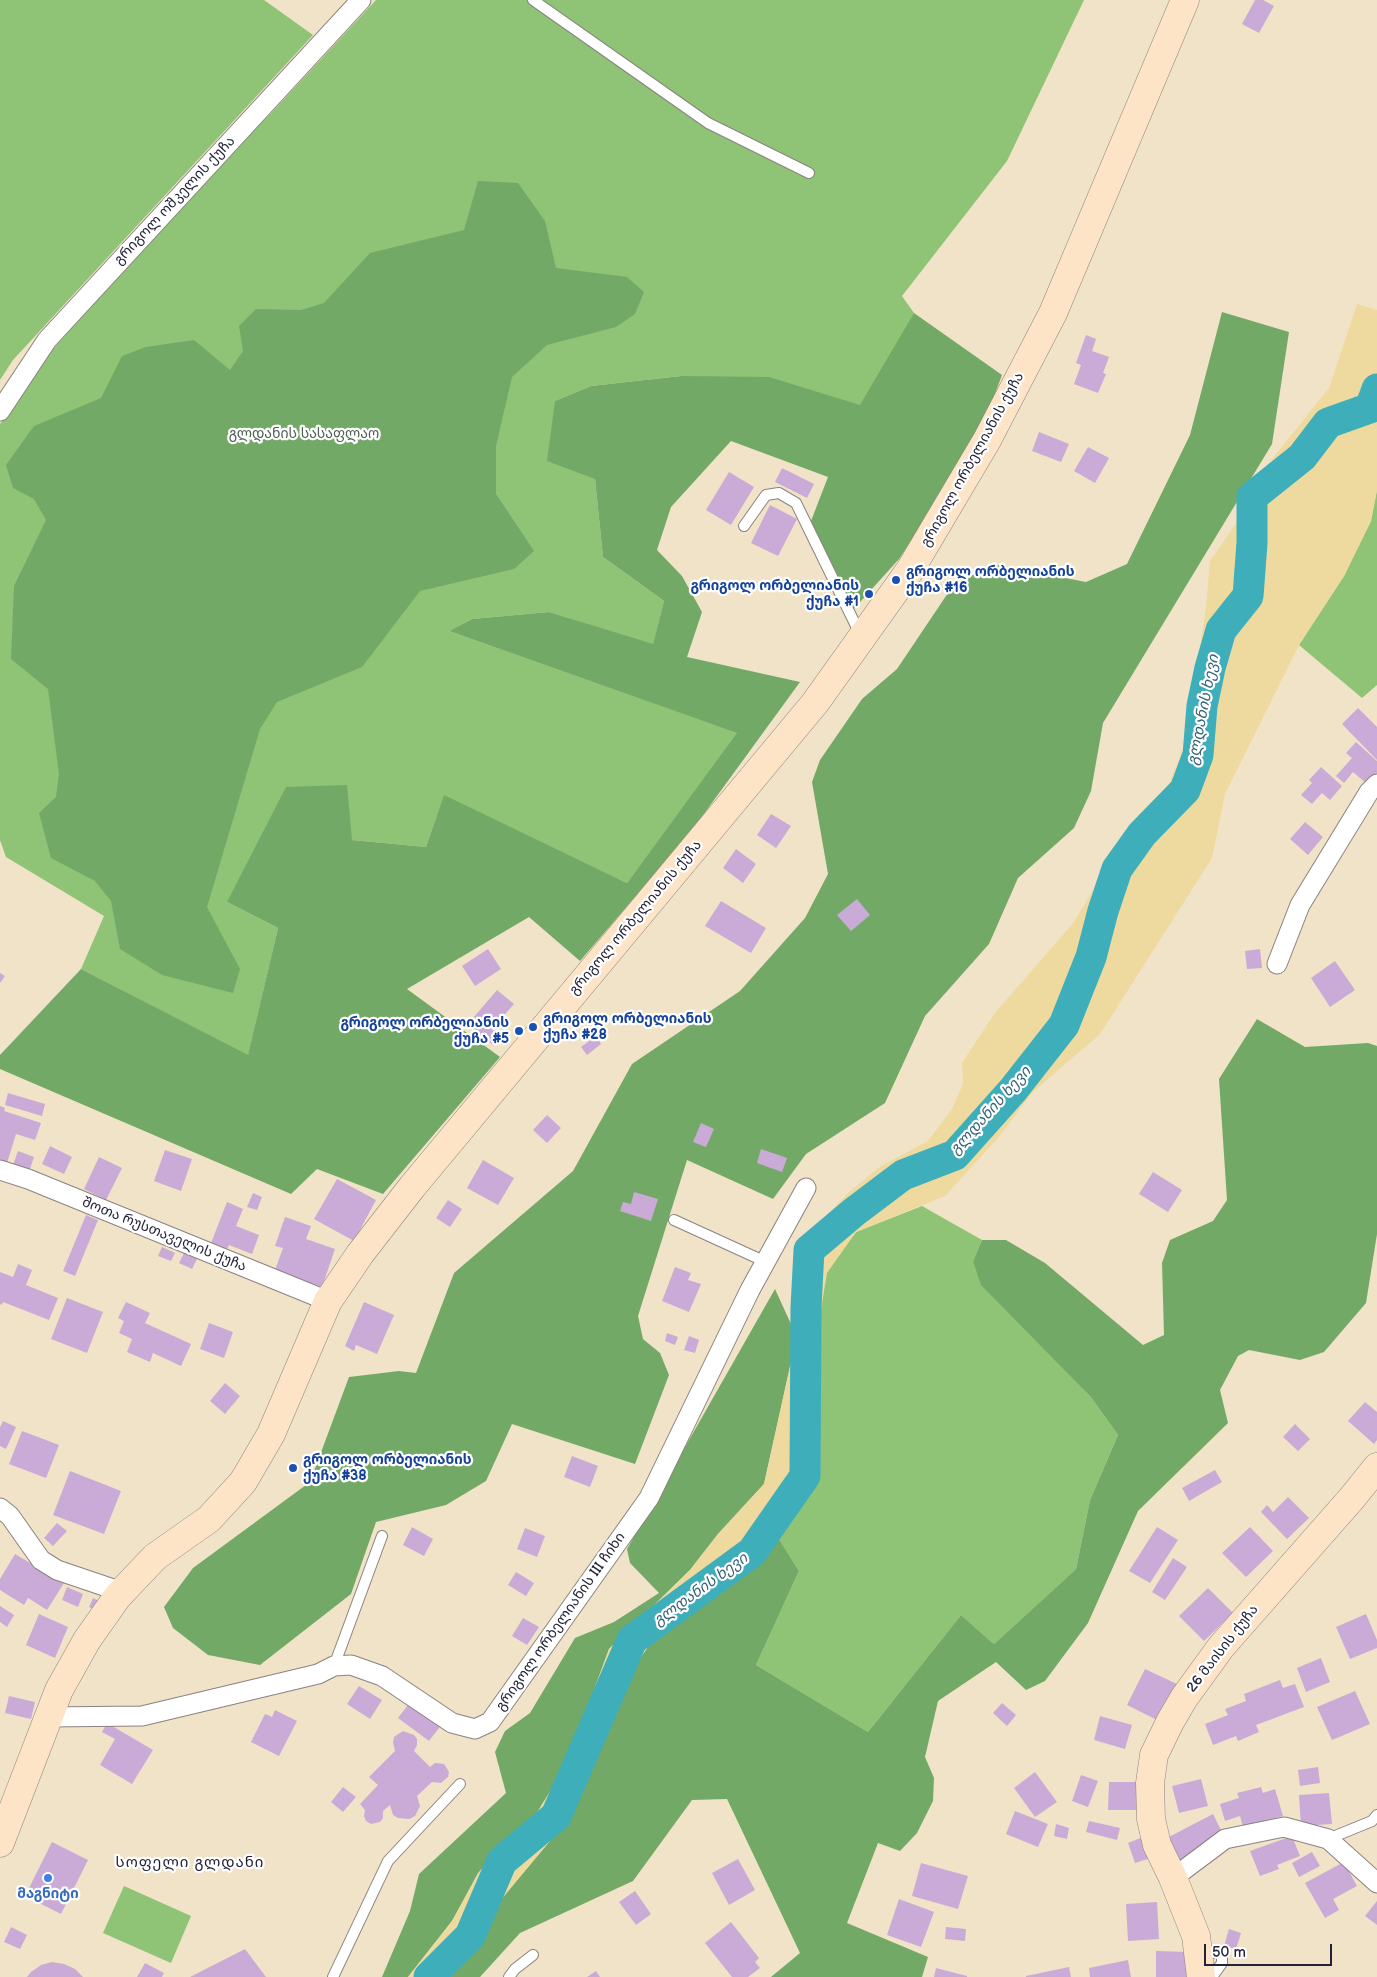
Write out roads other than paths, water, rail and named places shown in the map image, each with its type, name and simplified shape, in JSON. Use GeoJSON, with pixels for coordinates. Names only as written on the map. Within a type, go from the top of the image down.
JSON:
{"type":"FeatureCollection","features":[{"type":"Feature","properties":{"kind":"main road","name":"გრიგოლ ორბელიანის ქუჩა"},"geometry":{"type":"LineString","coordinates":[[0,1843],[59,1690],[87,1640],[122,1592],[155,1558],[209,1519],[243,1482],[271,1434],[328,1301],[360,1254],[412,1187],[815,703],[910,570],[988,440],[1053,313],[1185,0]]}},
{"type":"Feature","properties":{"kind":"main road","name":"26 მაისის ქუჩა"},"geometry":{"type":"LineString","coordinates":[[1200,1965],[1192,1923],[1157,1845],[1151,1819],[1149,1798],[1150,1770],[1160,1740],[1184,1698],[1221,1647],[1377,1467]]}},
{"type":"Feature","properties":{"kind":"street","name":"გრიგოლ ოშკელის ქუჩა"},"geometry":{"type":"LineString","coordinates":[[0,411],[47,340],[361,0]]}},
{"type":"Feature","properties":{"kind":"street"},"geometry":{"type":"LineString","coordinates":[[1277,964],[1300,905],[1369,792],[1377,784]]}},
{"type":"Feature","properties":{"kind":"street","name":"შოთა რუსთაველის ქუჩა"},"geometry":{"type":"LineString","coordinates":[[0,1170],[37,1183],[328,1301]]}},
{"type":"Feature","properties":{"kind":"street","name":"გრიგოლ ორბელიანის III ჩიხი"},"geometry":{"type":"LineString","coordinates":[[48,1717],[142,1716],[318,1674],[334,1666],[351,1665],[382,1676],[452,1723],[475,1730],[490,1722],[649,1498],[766,1262],[806,1188]]}},
{"type":"Feature","properties":{"kind":"street"},"geometry":{"type":"LineString","coordinates":[[0,1508],[10,1516],[41,1560],[57,1570],[122,1592]]}},
{"type":"Feature","properties":{"kind":"street"},"geometry":{"type":"LineString","coordinates":[[1173,1878],[1225,1839],[1284,1827],[1328,1839],[1377,1883]]}},
{"type":"Feature","properties":{"kind":"lane"},"geometry":{"type":"LineString","coordinates":[[533,0],[708,123],[809,173]]}},
{"type":"Feature","properties":{"kind":"lane"},"geometry":{"type":"LineString","coordinates":[[744,526],[766,495],[780,493],[796,503],[862,637]]}},
{"type":"Feature","properties":{"kind":"lane"},"geometry":{"type":"LineString","coordinates":[[674,1220],[766,1262]]}},
{"type":"Feature","properties":{"kind":"lane"},"geometry":{"type":"LineString","coordinates":[[334,1666],[382,1536]]}},
{"type":"Feature","properties":{"kind":"lane"},"geometry":{"type":"LineString","coordinates":[[333,1977],[388,1861],[460,1784]]}},
{"type":"Feature","properties":{"kind":"lane"},"geometry":{"type":"LineString","coordinates":[[1328,1839],[1372,1821],[1377,1815]]}},
{"type":"Feature","properties":{"kind":"lane"},"geometry":{"type":"LineString","coordinates":[[1200,1965],[1222,1953],[1222,1963],[1212,1977]]}},
{"type":"Feature","properties":{"kind":"lane"},"geometry":{"type":"LineString","coordinates":[[509,1977],[515,1969],[533,1955]]}},
{"type":"Feature","properties":{"kind":"waterway","name":"გლდანის ხევი"},"geometry":{"type":"LineString","coordinates":[[429,1977],[470,1936],[502,1861],[556,1816],[632,1640],[752,1552],[805,1476],[806,1307],[809,1250],[854,1212],[903,1175],[955,1155],[1013,1090],[1064,1025],[1091,957],[1103,911],[1117,869],[1142,834],[1185,790],[1198,755],[1202,706],[1221,630],[1248,596],[1252,543],[1252,497],[1302,457],[1328,423],[1370,408],[1377,389]]}},
{"type":"Feature","properties":{"kind":"place","name":"გრიგოლ ორბელიანის ქუჩა #16"},"geometry":{"type":"Point","coordinates":[896,580]}},
{"type":"Feature","properties":{"kind":"place","name":"გრიგოლ ორბელიანის ქუჩა #1"},"geometry":{"type":"Point","coordinates":[869,594]}},
{"type":"Feature","properties":{"kind":"place","name":"გრიგოლ ორბელიანის ქუჩა #28"},"geometry":{"type":"Point","coordinates":[533,1027]}},
{"type":"Feature","properties":{"kind":"place","name":"გრიგოლ ორბელიანის ქუჩა #5"},"geometry":{"type":"Point","coordinates":[519,1031]}},
{"type":"Feature","properties":{"kind":"place","name":"გრიგოლ ორბელიანის ქუჩა #38"},"geometry":{"type":"Point","coordinates":[293,1468]}},
{"type":"Feature","properties":{"kind":"place","name":"მაგნიტი"},"geometry":{"type":"Point","coordinates":[48,1878]}},
{"type":"Feature","properties":{"kind":"district","name":"სოფელი გლდანი"},"geometry":{"type":"Point","coordinates":[190,1863]}},
{"type":"Feature","properties":{"kind":"park label","name":"გლდანის სასაფლაო"},"geometry":{"type":"Point","coordinates":[304,434]}}]}
